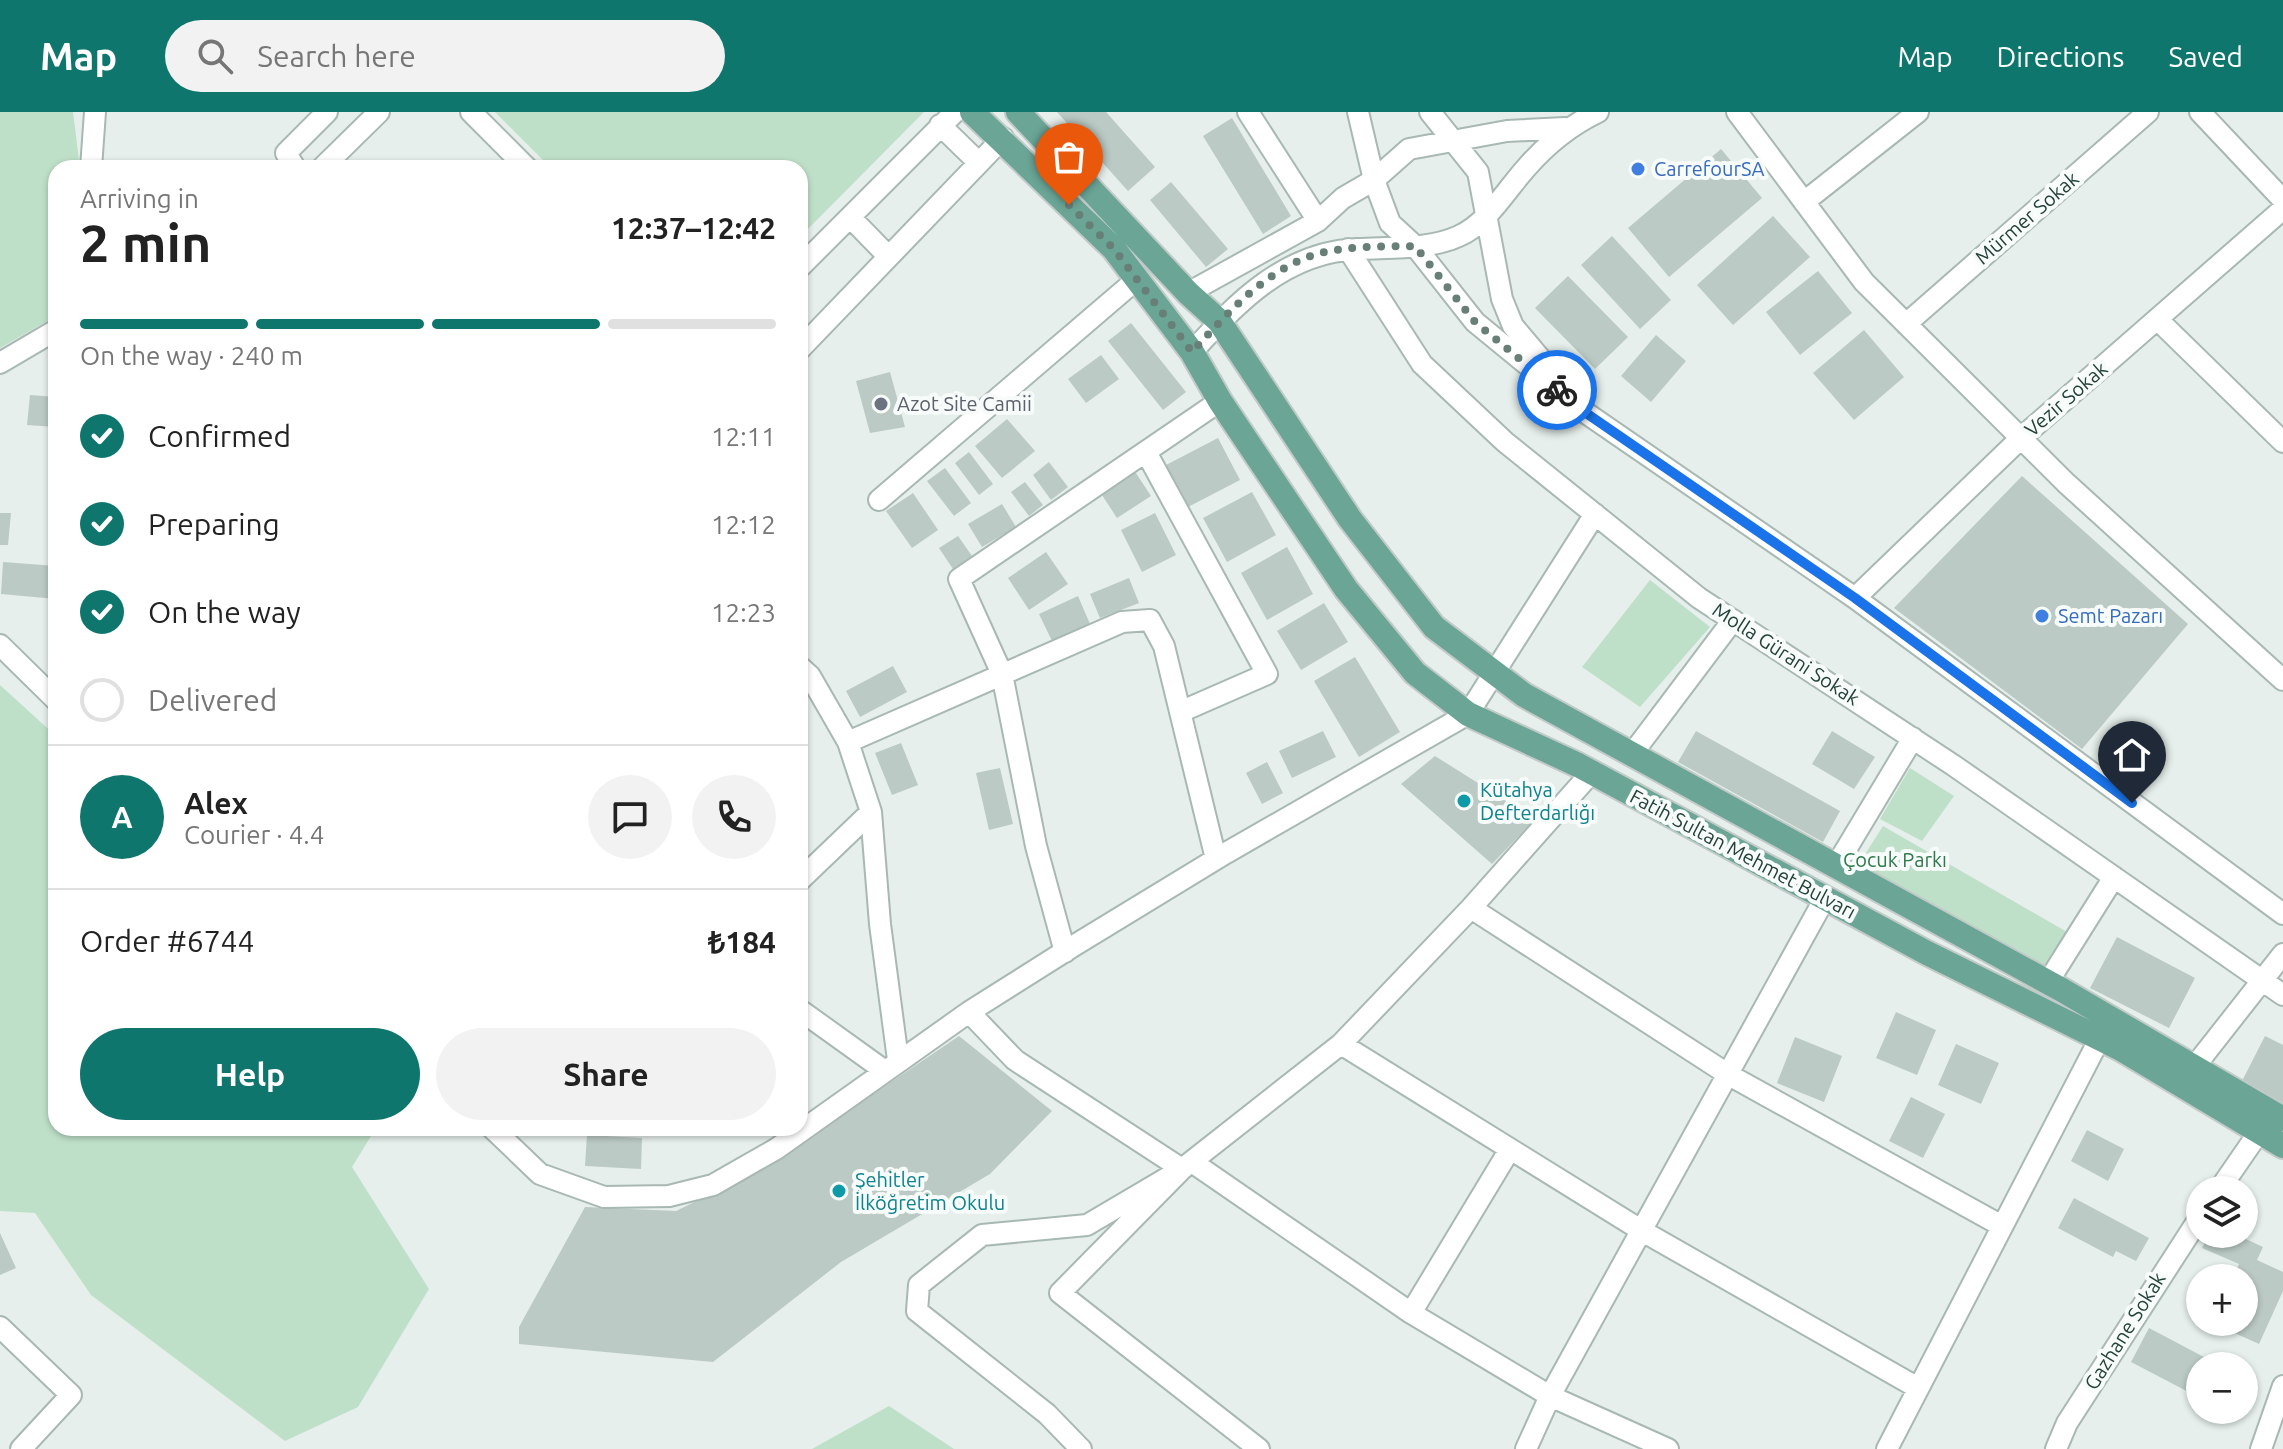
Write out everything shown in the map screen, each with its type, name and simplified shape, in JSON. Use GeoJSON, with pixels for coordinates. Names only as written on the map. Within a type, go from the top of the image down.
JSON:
{"type":"FeatureCollection","features":[{"type":"Feature","properties":{"kind":"main road","name":"Fatih Sultan Mehmet Bulvarı"},"geometry":{"type":"LineString","coordinates":[[972,112],[1003,138],[1114,249],[1192,352],[1220,401],[1346,589],[1415,673],[1468,714],[1591,773],[1825,898],[2100,1038],[2283,1146]]}},
{"type":"Feature","properties":{"kind":"main road","name":"Fatih Sultan Mehmet Bulvarı"},"geometry":{"type":"LineString","coordinates":[[1021,115],[1188,293],[1219,321],[1350,519],[1434,627],[1524,695],[2048,982],[2283,1119]]}},
{"type":"Feature","properties":{"kind":"main road"},"geometry":{"type":"LineString","coordinates":[[1003,138],[1021,115]]}},
{"type":"Feature","properties":{"kind":"street"},"geometry":{"type":"LineString","coordinates":[[92,160],[95,112]]}},
{"type":"Feature","properties":{"kind":"street"},"geometry":{"type":"LineString","coordinates":[[290,160],[286,153],[327,112]]}},
{"type":"Feature","properties":{"kind":"street"},"geometry":{"type":"LineString","coordinates":[[330,160],[379,112]]}},
{"type":"Feature","properties":{"kind":"street"},"geometry":{"type":"LineString","coordinates":[[471,112],[519,160]]}},
{"type":"Feature","properties":{"kind":"street"},"geometry":{"type":"LineString","coordinates":[[1248,112],[1318,221]]}},
{"type":"Feature","properties":{"kind":"street"},"geometry":{"type":"LineString","coordinates":[[1358,112],[1374,180],[1390,223],[1415,246],[1475,322],[1586,413],[1855,598],[2283,914]]}},
{"type":"Feature","properties":{"kind":"street"},"geometry":{"type":"LineString","coordinates":[[1430,112],[1449,140],[1478,172],[1494,268],[1513,326],[1586,413]]}},
{"type":"Feature","properties":{"kind":"street"},"geometry":{"type":"LineString","coordinates":[[1188,293],[1318,221],[1343,198],[1374,180],[1409,149],[1449,140],[1565,128],[1598,112]]}},
{"type":"Feature","properties":{"kind":"street"},"geometry":{"type":"LineString","coordinates":[[1737,112],[1864,282],[2021,438],[2282,676]]}},
{"type":"Feature","properties":{"kind":"street"},"geometry":{"type":"LineString","coordinates":[[1804,202],[1918,112]]}},
{"type":"Feature","properties":{"kind":"street","name":"Mürmer Sokak"},"geometry":{"type":"LineString","coordinates":[[1906,324],[2148,112]]}},
{"type":"Feature","properties":{"kind":"street"},"geometry":{"type":"LineString","coordinates":[[2200,112],[2283,200]]}},
{"type":"Feature","properties":{"kind":"street"},"geometry":{"type":"LineString","coordinates":[[808,259],[948,119],[978,162]]}},
{"type":"Feature","properties":{"kind":"street"},"geometry":{"type":"LineString","coordinates":[[1192,352],[1219,321],[1258,286],[1311,256],[1348,249],[1415,246],[1461,236],[1487,215],[1565,128]]}},
{"type":"Feature","properties":{"kind":"street"},"geometry":{"type":"LineString","coordinates":[[808,341],[1003,138]]}},
{"type":"Feature","properties":{"kind":"street","name":"Vezir Sokak"},"geometry":{"type":"LineString","coordinates":[[1855,598],[2021,438],[2283,209]]}},
{"type":"Feature","properties":{"kind":"street"},"geometry":{"type":"LineString","coordinates":[[850,217],[888,256]]}},
{"type":"Feature","properties":{"kind":"street","name":"Molla Gürani Sokak"},"geometry":{"type":"LineString","coordinates":[[1348,249],[1422,364],[1505,442],[1699,598],[1913,738],[2283,995]]}},
{"type":"Feature","properties":{"kind":"street"},"geometry":{"type":"LineString","coordinates":[[879,500],[1136,280]]}},
{"type":"Feature","properties":{"kind":"street"},"geometry":{"type":"LineString","coordinates":[[2157,319],[2283,442]]}},
{"type":"Feature","properties":{"kind":"street"},"geometry":{"type":"LineString","coordinates":[[0,363],[48,335]]}},
{"type":"Feature","properties":{"kind":"street"},"geometry":{"type":"LineString","coordinates":[[1065,952],[1036,846],[1002,674],[959,579],[1220,401]]}},
{"type":"Feature","properties":{"kind":"street"},"geometry":{"type":"LineString","coordinates":[[1146,452],[1267,674],[1180,712]]}},
{"type":"Feature","properties":{"kind":"street"},"geometry":{"type":"LineString","coordinates":[[808,1126],[969,1012],[1065,952],[1216,859],[1468,714],[1595,514]]}},
{"type":"Feature","properties":{"kind":"street"},"geometry":{"type":"LineString","coordinates":[[848,742],[1122,622],[1150,620],[1164,646],[1216,859]]}},
{"type":"Feature","properties":{"kind":"street"},"geometry":{"type":"LineString","coordinates":[[1632,754],[1733,620]]}},
{"type":"Feature","properties":{"kind":"street"},"geometry":{"type":"LineString","coordinates":[[0,645],[48,692]]}},
{"type":"Feature","properties":{"kind":"street"},"geometry":{"type":"LineString","coordinates":[[808,674],[848,742],[871,812],[892,1066]]}},
{"type":"Feature","properties":{"kind":"street"},"geometry":{"type":"LineString","coordinates":[[1836,866],[1913,738]]}},
{"type":"Feature","properties":{"kind":"street"},"geometry":{"type":"LineString","coordinates":[[1259,1449],[1060,1293],[1187,1165],[1341,1044],[1471,908],[1591,773]]}},
{"type":"Feature","properties":{"kind":"street"},"geometry":{"type":"LineString","coordinates":[[808,872],[871,812]]}},
{"type":"Feature","properties":{"kind":"street"},"geometry":{"type":"LineString","coordinates":[[2048,982],[2114,877]]}},
{"type":"Feature","properties":{"kind":"street"},"geometry":{"type":"LineString","coordinates":[[1526,1449],[1550,1396],[1644,1232],[1825,898]]}},
{"type":"Feature","properties":{"kind":"street"},"geometry":{"type":"LineString","coordinates":[[1471,908],[1729,1075],[2002,1226]]}},
{"type":"Feature","properties":{"kind":"street"},"geometry":{"type":"LineString","coordinates":[[2195,1066],[2283,954]]}},
{"type":"Feature","properties":{"kind":"street"},"geometry":{"type":"LineString","coordinates":[[969,1012],[1015,1060],[1187,1165],[1411,1313],[1550,1396],[1668,1449]]}},
{"type":"Feature","properties":{"kind":"street"},"geometry":{"type":"LineString","coordinates":[[808,1015],[892,1066]]}},
{"type":"Feature","properties":{"kind":"street"},"geometry":{"type":"LineString","coordinates":[[1887,1449],[2100,1038]]}},
{"type":"Feature","properties":{"kind":"street"},"geometry":{"type":"LineString","coordinates":[[1341,1044],[1644,1232],[1918,1388]]}},
{"type":"Feature","properties":{"kind":"street"},"geometry":{"type":"LineString","coordinates":[[2229,1176],[2259,1132]]}},
{"type":"Feature","properties":{"kind":"street"},"geometry":{"type":"LineString","coordinates":[[500,1136],[540,1174],[604,1197],[669,1196],[713,1185],[794,1136]]}},
{"type":"Feature","properties":{"kind":"street"},"geometry":{"type":"LineString","coordinates":[[1411,1313],[1510,1149]]}},
{"type":"Feature","properties":{"kind":"street"},"geometry":{"type":"LineString","coordinates":[[1081,1449],[1047,1414],[917,1311],[919,1285],[982,1235],[1087,1225],[1187,1165]]}},
{"type":"Feature","properties":{"kind":"street","name":"Gazhane Sokak"},"geometry":{"type":"LineString","coordinates":[[2056,1449],[2067,1423],[2186,1239]]}},
{"type":"Feature","properties":{"kind":"street"},"geometry":{"type":"LineString","coordinates":[[0,1327],[71,1395],[21,1449]]}},
{"type":"Feature","properties":{"kind":"street"},"geometry":{"type":"LineString","coordinates":[[2261,1449],[2283,1386]]}},
{"type":"Feature","properties":{"kind":"green space"},"geometry":{"type":"Polygon","coordinates":[[[0,112],[73,112],[79,160],[48,160],[48,321],[0,348],[0,112]]]}},
{"type":"Feature","properties":{"kind":"green space"},"geometry":{"type":"Polygon","coordinates":[[[495,112],[924,112],[808,229],[808,160],[543,160],[495,112]]]}},
{"type":"Feature","properties":{"kind":"green space"},"geometry":{"type":"Polygon","coordinates":[[[1650,580],[1710,627],[1640,707],[1582,667],[1650,580]]]}},
{"type":"Feature","properties":{"kind":"green space"},"geometry":{"type":"Polygon","coordinates":[[[0,685],[48,729],[48,1136],[371,1136],[352,1167],[429,1289],[358,1407],[285,1441],[91,1295],[35,1213],[0,1211],[0,685]]]}},
{"type":"Feature","properties":{"kind":"green space"},"geometry":{"type":"Polygon","coordinates":[[[1910,768],[1954,796],[1922,841],[1880,819],[1910,768]]]}},
{"type":"Feature","properties":{"kind":"green space","name":"Çocuk Parkı"},"geometry":{"type":"Polygon","coordinates":[[[1883,826],[2067,932],[2046,970],[1857,867],[1883,826]]]}},
{"type":"Feature","properties":{"kind":"green space"},"geometry":{"type":"Polygon","coordinates":[[[889,1406],[954,1449],[812,1449],[889,1406]]]}},
{"type":"Feature","properties":{"kind":"building"},"geometry":{"type":"Polygon","coordinates":[[[1057,112],[1106,112],[1155,167],[1128,191],[1057,112]]]}},
{"type":"Feature","properties":{"kind":"building"},"geometry":{"type":"Polygon","coordinates":[[[1232,118],[1291,216],[1263,234],[1203,136],[1232,118]]]}},
{"type":"Feature","properties":{"kind":"building"},"geometry":{"type":"Polygon","coordinates":[[[1721,149],[1762,198],[1669,277],[1628,228],[1721,149]]]}},
{"type":"Feature","properties":{"kind":"building"},"geometry":{"type":"Polygon","coordinates":[[[1171,182],[1228,249],[1206,267],[1150,200],[1171,182]]]}},
{"type":"Feature","properties":{"kind":"building"},"geometry":{"type":"Polygon","coordinates":[[[1773,216],[1810,257],[1733,325],[1697,285],[1773,216]]]}},
{"type":"Feature","properties":{"kind":"building"},"geometry":{"type":"Polygon","coordinates":[[[1612,236],[1671,300],[1640,329],[1581,265],[1612,236]]]}},
{"type":"Feature","properties":{"kind":"building"},"geometry":{"type":"Polygon","coordinates":[[[1818,271],[1852,313],[1800,355],[1766,312],[1818,271]]]}},
{"type":"Feature","properties":{"kind":"building"},"geometry":{"type":"Polygon","coordinates":[[[1568,276],[1628,337],[1595,369],[1535,308],[1568,276]]]}},
{"type":"Feature","properties":{"kind":"building"},"geometry":{"type":"Polygon","coordinates":[[[1131,323],[1186,392],[1163,410],[1108,341],[1131,323]]]}},
{"type":"Feature","properties":{"kind":"building"},"geometry":{"type":"Polygon","coordinates":[[[1864,330],[1904,377],[1854,420],[1813,373],[1864,330]]]}},
{"type":"Feature","properties":{"kind":"building"},"geometry":{"type":"Polygon","coordinates":[[[1656,335],[1686,361],[1651,402],[1621,376],[1656,335]]]}},
{"type":"Feature","properties":{"kind":"building"},"geometry":{"type":"Polygon","coordinates":[[[1101,355],[1119,379],[1086,403],[1068,379],[1101,355]]]}},
{"type":"Feature","properties":{"kind":"building","name":"Azot Site Camii"},"geometry":{"type":"Polygon","coordinates":[[[890,372],[905,427],[870,433],[856,381],[890,372]]]}},
{"type":"Feature","properties":{"kind":"building"},"geometry":{"type":"Polygon","coordinates":[[[30,395],[48,396],[48,426],[27,425],[30,395]]]}},
{"type":"Feature","properties":{"kind":"building"},"geometry":{"type":"Polygon","coordinates":[[[1007,419],[1035,451],[1002,478],[975,446],[1007,419]]]}},
{"type":"Feature","properties":{"kind":"building"},"geometry":{"type":"Polygon","coordinates":[[[1218,438],[1240,480],[1188,507],[1166,465],[1218,438]]]}},
{"type":"Feature","properties":{"kind":"building"},"geometry":{"type":"Polygon","coordinates":[[[969,452],[993,484],[979,495],[955,463],[969,452]]]}},
{"type":"Feature","properties":{"kind":"building"},"geometry":{"type":"Polygon","coordinates":[[[1049,462],[1068,487],[1051,500],[1033,475],[1049,462]]]}},
{"type":"Feature","properties":{"kind":"building"},"geometry":{"type":"Polygon","coordinates":[[[945,468],[971,503],[954,516],[927,481],[945,468]]]}},
{"type":"Feature","properties":{"kind":"building"},"geometry":{"type":"Polygon","coordinates":[[[1134,470],[1151,496],[1117,518],[1100,492],[1134,470]]]}},
{"type":"Feature","properties":{"kind":"building","name":"Semt Pazarı"},"geometry":{"type":"Polygon","coordinates":[[[2022,476],[2188,624],[2082,749],[1894,608],[2022,476]]]}},
{"type":"Feature","properties":{"kind":"building"},"geometry":{"type":"Polygon","coordinates":[[[1025,482],[1043,505],[1029,516],[1011,492],[1025,482]]]}},
{"type":"Feature","properties":{"kind":"building"},"geometry":{"type":"Polygon","coordinates":[[[1252,492],[1276,535],[1227,562],[1203,518],[1252,492]]]}},
{"type":"Feature","properties":{"kind":"building"},"geometry":{"type":"Polygon","coordinates":[[[913,493],[938,530],[912,548],[886,511],[913,493]]]}},
{"type":"Feature","properties":{"kind":"building"},"geometry":{"type":"Polygon","coordinates":[[[1002,504],[1016,527],[982,547],[968,524],[1002,504]]]}},
{"type":"Feature","properties":{"kind":"building"},"geometry":{"type":"Polygon","coordinates":[[[0,513],[11,513],[8,545],[0,545],[0,513]]]}},
{"type":"Feature","properties":{"kind":"building"},"geometry":{"type":"Polygon","coordinates":[[[1155,513],[1176,555],[1142,572],[1121,530],[1155,513]]]}},
{"type":"Feature","properties":{"kind":"building"},"geometry":{"type":"Polygon","coordinates":[[[958,536],[972,556],[953,569],[939,548],[958,536]]]}},
{"type":"Feature","properties":{"kind":"building"},"geometry":{"type":"Polygon","coordinates":[[[1287,547],[1313,594],[1267,620],[1241,573],[1287,547]]]}},
{"type":"Feature","properties":{"kind":"building"},"geometry":{"type":"Polygon","coordinates":[[[1046,552],[1068,584],[1029,610],[1008,578],[1046,552]]]}},
{"type":"Feature","properties":{"kind":"building"},"geometry":{"type":"Polygon","coordinates":[[[3,562],[48,565],[48,598],[1,594],[3,562]]]}},
{"type":"Feature","properties":{"kind":"building"},"geometry":{"type":"Polygon","coordinates":[[[1129,578],[1139,603],[1100,618],[1090,594],[1129,578]]]}},
{"type":"Feature","properties":{"kind":"building"},"geometry":{"type":"Polygon","coordinates":[[[1078,596],[1090,624],[1052,641],[1039,614],[1078,596]]]}},
{"type":"Feature","properties":{"kind":"building"},"geometry":{"type":"Polygon","coordinates":[[[1324,603],[1348,642],[1301,670],[1277,631],[1324,603]]]}},
{"type":"Feature","properties":{"kind":"building"},"geometry":{"type":"Polygon","coordinates":[[[1355,657],[1400,732],[1359,757],[1314,681],[1355,657]]]}},
{"type":"Feature","properties":{"kind":"building"},"geometry":{"type":"Polygon","coordinates":[[[893,666],[907,692],[860,717],[846,691],[893,666]]]}},
{"type":"Feature","properties":{"kind":"building"},"geometry":{"type":"Polygon","coordinates":[[[1323,731],[1336,757],[1292,778],[1279,751],[1323,731]]]}},
{"type":"Feature","properties":{"kind":"building"},"geometry":{"type":"Polygon","coordinates":[[[1696,731],[1840,811],[1823,842],[1678,762],[1696,731]]]}},
{"type":"Feature","properties":{"kind":"building"},"geometry":{"type":"Polygon","coordinates":[[[1832,731],[1875,757],[1854,789],[1812,764],[1832,731]]]}},
{"type":"Feature","properties":{"kind":"building"},"geometry":{"type":"Polygon","coordinates":[[[901,743],[918,785],[892,795],[875,753],[901,743]]]}},
{"type":"Feature","properties":{"kind":"building","name":"Kütahya Defterdarlığı"},"geometry":{"type":"Polygon","coordinates":[[[1435,756],[1535,819],[1492,864],[1401,784],[1435,756]]]}},
{"type":"Feature","properties":{"kind":"building"},"geometry":{"type":"Polygon","coordinates":[[[1267,762],[1283,793],[1262,804],[1246,773],[1267,762]]]}},
{"type":"Feature","properties":{"kind":"building"},"geometry":{"type":"Polygon","coordinates":[[[1000,768],[1013,824],[989,830],[976,773],[1000,768]]]}},
{"type":"Feature","properties":{"kind":"building"},"geometry":{"type":"Polygon","coordinates":[[[2117,937],[2195,978],[2169,1028],[2090,988],[2117,937]]]}},
{"type":"Feature","properties":{"kind":"building"},"geometry":{"type":"Polygon","coordinates":[[[1896,1012],[1936,1030],[1917,1075],[1876,1058],[1896,1012]]]}},
{"type":"Feature","properties":{"kind":"building","name":"Şehitler İlköğretim Okulu"},"geometry":{"type":"Polygon","coordinates":[[[959,1036],[1052,1111],[990,1174],[841,1262],[713,1362],[519,1344],[519,1327],[585,1207],[676,1211],[764,1168],[959,1036]]]}},
{"type":"Feature","properties":{"kind":"building"},"geometry":{"type":"Polygon","coordinates":[[[2265,1036],[2283,1045],[2283,1109],[2239,1087],[2265,1036]]]}},
{"type":"Feature","properties":{"kind":"building"},"geometry":{"type":"Polygon","coordinates":[[[1795,1037],[1842,1056],[1824,1102],[1777,1083],[1795,1037]]]}},
{"type":"Feature","properties":{"kind":"building"},"geometry":{"type":"Polygon","coordinates":[[[1956,1044],[1999,1063],[1981,1104],[1938,1085],[1956,1044]]]}},
{"type":"Feature","properties":{"kind":"building"},"geometry":{"type":"Polygon","coordinates":[[[1911,1097],[1945,1114],[1923,1158],[1889,1141],[1911,1097]]]}},
{"type":"Feature","properties":{"kind":"building"},"geometry":{"type":"Polygon","coordinates":[[[2087,1130],[2124,1149],[2108,1181],[2071,1161],[2087,1130]]]}},
{"type":"Feature","properties":{"kind":"building"},"geometry":{"type":"Polygon","coordinates":[[[587,1136],[642,1138],[641,1169],[585,1166],[587,1136]]]}},
{"type":"Feature","properties":{"kind":"building"},"geometry":{"type":"Polygon","coordinates":[[[2074,1198],[2149,1238],[2136,1261],[2116,1251],[2113,1257],[2058,1228],[2074,1198]]]}},
{"type":"Feature","properties":{"kind":"building"},"geometry":{"type":"Polygon","coordinates":[[[0,1233],[16,1268],[0,1275],[0,1233]]]}},
{"type":"Feature","properties":{"kind":"building"},"geometry":{"type":"Polygon","coordinates":[[[2258,1245],[2263,1247],[2257,1260],[2283,1272],[2283,1291],[2259,1344],[2241,1336],[2258,1336],[2258,1264],[2239,1264],[2202,1248],[2258,1248],[2258,1245]]]}},
{"type":"Feature","properties":{"kind":"building"},"geometry":{"type":"Polygon","coordinates":[[[2149,1328],[2194,1352],[2186,1352],[2186,1391],[2131,1362],[2149,1328]]]}},
{"type":"Feature","properties":{"kind":"way so far"},"geometry":{"type":"LineString","coordinates":[[1069,205],[1114,249],[1192,352],[1219,321],[1258,286],[1311,256],[1348,249],[1415,246],[1445,288],[1475,322],[1557,390]]}},
{"type":"Feature","properties":{"kind":"place","name":"CarrefourSA"},"geometry":{"type":"Point","coordinates":[1638,169]}},
{"type":"Feature","properties":{"kind":"place","name":"Azot Site Camii"},"geometry":{"type":"Point","coordinates":[881,404]}},
{"type":"Feature","properties":{"kind":"place","name":"Semt Pazarı"},"geometry":{"type":"Point","coordinates":[2042,616]}},
{"type":"Feature","properties":{"kind":"place","name":"Kütahya Defterdarlığı"},"geometry":{"type":"Point","coordinates":[1464,801]}},
{"type":"Feature","properties":{"kind":"place","name":"Şehitler İlköğretim Okulu"},"geometry":{"type":"Point","coordinates":[839,1191]}},
{"type":"Feature","properties":{"kind":"route"},"geometry":{"type":"LineString","coordinates":[[1557,390],[1855,598],[2132,803]]}}]}
